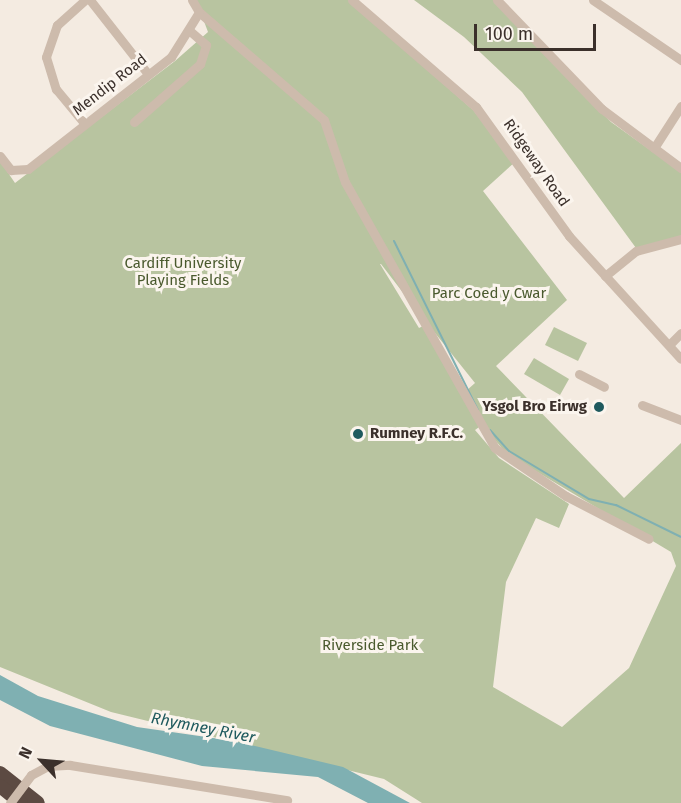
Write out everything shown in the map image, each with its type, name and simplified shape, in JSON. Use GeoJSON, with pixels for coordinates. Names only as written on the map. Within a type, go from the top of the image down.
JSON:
{"type":"FeatureCollection","features":[{"type":"Feature","properties":{"kind":"highway"},"geometry":{"type":"LineString","coordinates":[[0,773],[38,803]]}},
{"type":"Feature","properties":{"kind":"highway"},"geometry":{"type":"LineString","coordinates":[[0,786],[21,803]]}},
{"type":"Feature","properties":{"kind":"street"},"geometry":{"type":"LineString","coordinates":[[85,0],[57,25],[46,57],[56,89],[85,124]]}},
{"type":"Feature","properties":{"kind":"street"},"geometry":{"type":"LineString","coordinates":[[90,0],[148,74]]}},
{"type":"Feature","properties":{"kind":"street"},"geometry":{"type":"LineString","coordinates":[[192,0],[199,12],[324,120],[345,182],[495,448],[566,496],[649,539]]}},
{"type":"Feature","properties":{"kind":"street","name":"Ridgeway Road"},"geometry":{"type":"LineString","coordinates":[[352,0],[476,107],[561,226],[681,358]]}},
{"type":"Feature","properties":{"kind":"street"},"geometry":{"type":"LineString","coordinates":[[497,0],[603,109],[681,168]]}},
{"type":"Feature","properties":{"kind":"street"},"geometry":{"type":"LineString","coordinates":[[593,0],[681,60]]}},
{"type":"Feature","properties":{"kind":"street","name":"Mendip Road"},"geometry":{"type":"LineString","coordinates":[[0,156],[11,170],[25,171],[148,74],[190,31],[199,12]]}},
{"type":"Feature","properties":{"kind":"street"},"geometry":{"type":"LineString","coordinates":[[134,122],[200,64],[206,45],[190,31]]}},
{"type":"Feature","properties":{"kind":"street"},"geometry":{"type":"LineString","coordinates":[[654,148],[681,106]]}},
{"type":"Feature","properties":{"kind":"street"},"geometry":{"type":"LineString","coordinates":[[605,276],[636,251],[681,239]]}},
{"type":"Feature","properties":{"kind":"street"},"geometry":{"type":"LineString","coordinates":[[669,345],[681,333]]}},
{"type":"Feature","properties":{"kind":"street"},"geometry":{"type":"LineString","coordinates":[[579,374],[604,387]]}},
{"type":"Feature","properties":{"kind":"street"},"geometry":{"type":"LineString","coordinates":[[642,405],[681,420]]}},
{"type":"Feature","properties":{"kind":"street"},"geometry":{"type":"LineString","coordinates":[[10,803],[31,775],[48,766],[70,765],[287,800]]}},
{"type":"Feature","properties":{"kind":"green space"},"geometry":{"type":"Polygon","coordinates":[[[196,0],[348,0],[473,110],[515,162],[483,191],[567,300],[496,366],[624,498],[681,443],[681,803],[422,803],[384,779],[111,712],[0,667],[0,161],[15,183],[175,61],[208,32],[196,0]],[[381,264],[419,328],[427,324],[381,264]],[[431,328],[466,391],[475,383],[431,328]],[[482,425],[475,430],[499,458],[569,504],[559,528],[536,518],[506,582],[493,687],[562,727],[629,668],[676,566],[671,552],[507,454],[482,425]]]}},
{"type":"Feature","properties":{"kind":"green space"},"geometry":{"type":"Polygon","coordinates":[[[414,0],[493,0],[611,122],[681,172],[681,236],[636,248],[522,92],[464,37],[414,0]]]}},
{"type":"Feature","properties":{"kind":"green space"},"geometry":{"type":"Polygon","coordinates":[[[554,327],[587,343],[578,361],[545,345],[554,327]]]}},
{"type":"Feature","properties":{"kind":"green space"},"geometry":{"type":"Polygon","coordinates":[[[534,358],[569,379],[560,395],[524,374],[534,358]]]}},
{"type":"Feature","properties":{"kind":"water"},"geometry":{"type":"Polygon","coordinates":[[[0,675],[38,696],[137,727],[234,741],[343,767],[410,803],[368,803],[318,777],[202,766],[50,726],[0,700],[0,675]]]}},
{"type":"Feature","properties":{"kind":"waterway"},"geometry":{"type":"LineString","coordinates":[[394,241],[478,410]]}},
{"type":"Feature","properties":{"kind":"waterway"},"geometry":{"type":"LineString","coordinates":[[490,430],[509,451],[589,499],[616,505],[681,537]]}},
{"type":"Feature","properties":{"kind":"place","name":"Ysgol Bro Eirwg"},"geometry":{"type":"Point","coordinates":[599,407]}},
{"type":"Feature","properties":{"kind":"place","name":"Rumney R.F.C."},"geometry":{"type":"Point","coordinates":[358,434]}},
{"type":"Feature","properties":{"kind":"park label","name":"Cardiff University Playing Fields"},"geometry":{"type":"Point","coordinates":[183,272]}},
{"type":"Feature","properties":{"kind":"park label","name":"Parc Coed y Cwar"},"geometry":{"type":"Point","coordinates":[489,294]}},
{"type":"Feature","properties":{"kind":"park label","name":"Riverside Park"},"geometry":{"type":"Point","coordinates":[370,646]}},
{"type":"Feature","properties":{"kind":"water label","name":"Rhymney River"},"geometry":{"type":"Point","coordinates":[203,728]}}]}
